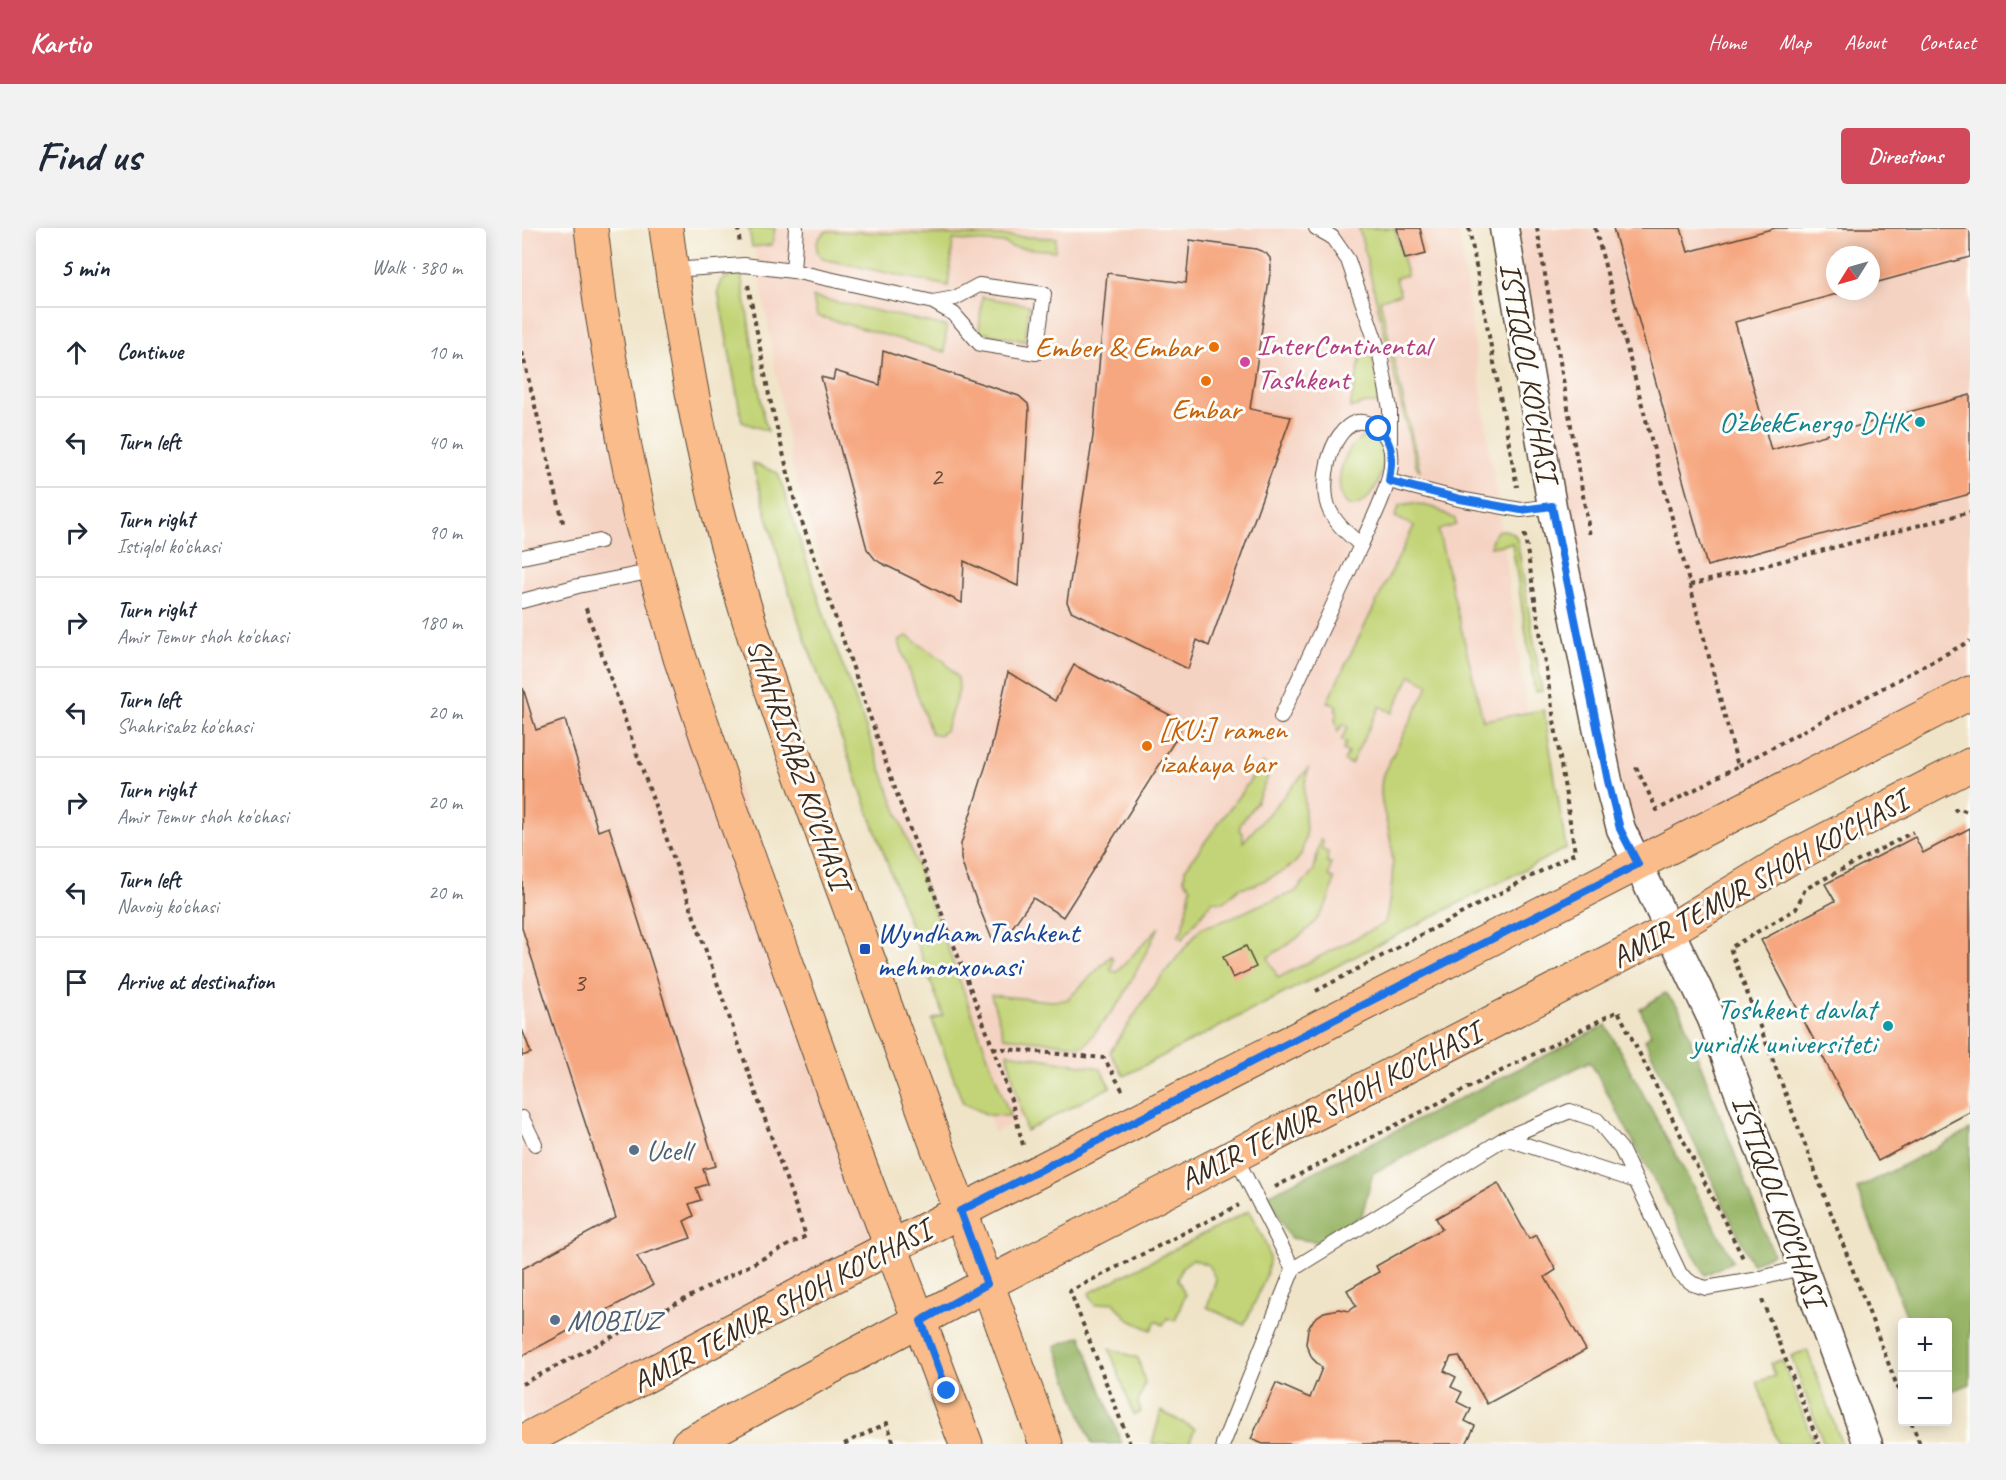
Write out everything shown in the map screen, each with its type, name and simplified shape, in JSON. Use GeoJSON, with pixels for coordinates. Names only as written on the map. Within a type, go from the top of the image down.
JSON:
{"type":"FeatureCollection","features":[{"type":"Feature","properties":{"kind":"main road"},"geometry":{"type":"LineString","coordinates":[[591,228],[600,302],[625,447],[654,571],[680,658],[726,794],[852,1144],[966,1444]]}},
{"type":"Feature","properties":{"kind":"main road","name":"SHAHRISABZ KO'CHASI"},"geometry":{"type":"LineString","coordinates":[[666,228],[699,431],[716,501],[755,638],[801,774],[1046,1444]]}},
{"type":"Feature","properties":{"kind":"main road","name":"AMIR TEMUR SHOH KO'CHASI"},"geometry":{"type":"LineString","coordinates":[[522,1442],[960,1211],[1970,693]]}},
{"type":"Feature","properties":{"kind":"main road","name":"AMIR TEMUR SHOH KO'CHASI"},"geometry":{"type":"LineString","coordinates":[[688,1444],[987,1284],[1670,930],[1788,859],[1970,765]]}},
{"type":"Feature","properties":{"kind":"street","name":"ISTIQLOL KO'CHASI"},"geometry":{"type":"LineString","coordinates":[[1504,228],[1552,506],[1608,781],[1620,829],[1638,864]]}},
{"type":"Feature","properties":{"kind":"street","name":"ISTIQLOL KO‘CHASI"},"geometry":{"type":"LineString","coordinates":[[1638,864],[1712,1019],[1868,1444]]}},
{"type":"Feature","properties":{"kind":"lane"},"geometry":{"type":"LineString","coordinates":[[793,272],[796,228]]}},
{"type":"Feature","properties":{"kind":"lane"},"geometry":{"type":"LineString","coordinates":[[1281,717],[1389,481],[1391,462],[1390,409],[1380,354],[1348,260],[1332,237],[1316,228]]}},
{"type":"Feature","properties":{"kind":"lane"},"geometry":{"type":"LineString","coordinates":[[672,270],[744,265],[793,272],[933,302],[954,314],[980,344],[1036,353],[1044,294],[979,285],[955,298],[933,302]]}},
{"type":"Feature","properties":{"kind":"lane"},"geometry":{"type":"LineString","coordinates":[[1361,545],[1342,528],[1328,508],[1325,486],[1332,449],[1344,429],[1357,422],[1365,422],[1379,429],[1390,442]]}},
{"type":"Feature","properties":{"kind":"lane"},"geometry":{"type":"LineString","coordinates":[[1389,481],[1460,499],[1521,510],[1552,506]]}},
{"type":"Feature","properties":{"kind":"lane"},"geometry":{"type":"LineString","coordinates":[[522,557],[600,541]]}},
{"type":"Feature","properties":{"kind":"lane"},"geometry":{"type":"LineString","coordinates":[[522,601],[578,586],[654,571]]}},
{"type":"Feature","properties":{"kind":"lane"},"geometry":{"type":"LineString","coordinates":[[1223,1444],[1293,1269],[1505,1138],[1570,1111],[1596,1120],[1621,1149],[1680,1274],[1693,1284],[1706,1288],[1754,1280],[1803,1267]]}},
{"type":"Feature","properties":{"kind":"lane"},"geometry":{"type":"LineString","coordinates":[[522,1118],[535,1144]]}},
{"type":"Feature","properties":{"kind":"lane"},"geometry":{"type":"LineString","coordinates":[[1505,1138],[1636,1181]]}},
{"type":"Feature","properties":{"kind":"lane"},"geometry":{"type":"LineString","coordinates":[[1235,1156],[1293,1269]]}},
{"type":"Feature","properties":{"kind":"path"},"geometry":{"type":"LineString","coordinates":[[738,228],[769,396],[795,502],[904,814],[993,1048],[1012,1103],[1023,1147]]}},
{"type":"Feature","properties":{"kind":"path"},"geometry":{"type":"LineString","coordinates":[[1469,228],[1521,510],[1575,853]]}},
{"type":"Feature","properties":{"kind":"path"},"geometry":{"type":"LineString","coordinates":[[1537,228],[1591,543]]}},
{"type":"Feature","properties":{"kind":"path"},"geometry":{"type":"LineString","coordinates":[[1595,228],[1738,766]]}},
{"type":"Feature","properties":{"kind":"path"},"geometry":{"type":"LineString","coordinates":[[522,352],[524,368],[569,546]]}},
{"type":"Feature","properties":{"kind":"path"},"geometry":{"type":"LineString","coordinates":[[1690,585],[1970,512]]}},
{"type":"Feature","properties":{"kind":"path"},"geometry":{"type":"LineString","coordinates":[[522,1384],[806,1236],[578,586]]}},
{"type":"Feature","properties":{"kind":"path"},"geometry":{"type":"LineString","coordinates":[[1633,761],[1657,810],[1970,641]]}},
{"type":"Feature","properties":{"kind":"path"},"geometry":{"type":"LineString","coordinates":[[1948,814],[1958,808],[1970,813]]}},
{"type":"Feature","properties":{"kind":"path"},"geometry":{"type":"LineString","coordinates":[[1898,1389],[1730,948],[1796,909],[1805,889],[1917,830]]}},
{"type":"Feature","properties":{"kind":"path"},"geometry":{"type":"LineString","coordinates":[[1130,1444],[1070,1291],[1618,1011],[1754,1280],[1819,1444]]}},
{"type":"Feature","properties":{"kind":"path"},"geometry":{"type":"LineString","coordinates":[[993,1048],[1104,1058],[1124,1094]]}},
{"type":"Feature","properties":{"kind":"path"},"geometry":{"type":"LineString","coordinates":[[844,1444],[887,1423],[894,1444]]}},
{"type":"Feature","properties":{"kind":"path"},"geometry":{"type":"LineString","coordinates":[[1913,1426],[1920,1444]]}},
{"type":"Feature","properties":{"kind":"shaded area"},"geometry":{"type":"Polygon","coordinates":[[[522,228],[591,228],[625,447],[892,1247],[522,1442],[522,228]]]}},
{"type":"Feature","properties":{"kind":"shaded area"},"geometry":{"type":"Polygon","coordinates":[[[751,228],[1458,228],[1546,843],[994,1133],[792,466],[751,228]]]}},
{"type":"Feature","properties":{"kind":"shaded area"},"geometry":{"type":"Polygon","coordinates":[[[1504,228],[1970,228],[1970,693],[1638,864],[1504,228]]]}},
{"type":"Feature","properties":{"kind":"green space"},"geometry":{"type":"Polygon","coordinates":[[[749,228],[775,228],[772,245],[752,247],[749,228]]]}},
{"type":"Feature","properties":{"kind":"green space"},"geometry":{"type":"Polygon","coordinates":[[[1359,228],[1395,228],[1407,275],[1396,278],[1400,294],[1380,300],[1420,471],[1416,466],[1359,228]]]}},
{"type":"Feature","properties":{"kind":"green space"},"geometry":{"type":"Polygon","coordinates":[[[827,231],[1056,238],[1055,251],[1011,247],[1005,243],[953,240],[948,286],[823,259],[818,252],[817,244],[820,237],[827,231]]]}},
{"type":"Feature","properties":{"kind":"green space"},"geometry":{"type":"Polygon","coordinates":[[[741,273],[764,419],[768,431],[742,422],[718,291],[722,280],[741,273]]]}},
{"type":"Feature","properties":{"kind":"green space"},"geometry":{"type":"Polygon","coordinates":[[[813,297],[946,326],[945,352],[817,316],[813,297]]]}},
{"type":"Feature","properties":{"kind":"green space"},"geometry":{"type":"Polygon","coordinates":[[[982,297],[1029,305],[1025,341],[979,332],[982,297]]]}},
{"type":"Feature","properties":{"kind":"green space"},"geometry":{"type":"Polygon","coordinates":[[[1365,338],[1367,338],[1383,403],[1366,403],[1350,408],[1365,338]]]}},
{"type":"Feature","properties":{"kind":"green space"},"geometry":{"type":"Polygon","coordinates":[[[1372,434],[1379,441],[1383,451],[1380,475],[1369,497],[1350,506],[1343,499],[1340,489],[1342,466],[1354,444],[1362,437],[1372,434]]]}},
{"type":"Feature","properties":{"kind":"green space"},"geometry":{"type":"Polygon","coordinates":[[[752,463],[778,473],[825,618],[1010,1116],[988,1115],[963,1103],[932,1020],[943,1015],[800,625],[752,463]]]}},
{"type":"Feature","properties":{"kind":"green space"},"geometry":{"type":"Polygon","coordinates":[[[1414,503],[1435,508],[1455,519],[1456,525],[1438,530],[1483,720],[1544,710],[1566,848],[1124,1076],[1110,1052],[1153,987],[1201,928],[1295,892],[1314,870],[1320,840],[1323,841],[1322,850],[1328,852],[1327,862],[1331,863],[1329,876],[1334,879],[1331,894],[1326,906],[1311,926],[1292,942],[1268,957],[1278,978],[1385,923],[1391,892],[1393,859],[1381,783],[1383,774],[1429,685],[1411,675],[1392,713],[1380,706],[1351,764],[1344,761],[1348,753],[1343,750],[1346,743],[1341,740],[1348,727],[1343,724],[1338,732],[1335,719],[1337,706],[1327,702],[1414,526],[1395,517],[1400,505],[1414,503]]]}},
{"type":"Feature","properties":{"kind":"green space"},"geometry":{"type":"Polygon","coordinates":[[[1497,531],[1512,532],[1517,539],[1542,691],[1535,692],[1512,543],[1491,547],[1497,531]]]}},
{"type":"Feature","properties":{"kind":"green space"},"geometry":{"type":"Polygon","coordinates":[[[907,636],[944,661],[958,678],[959,690],[946,729],[940,735],[931,733],[899,642],[907,636]]]}},
{"type":"Feature","properties":{"kind":"green space"},"geometry":{"type":"Polygon","coordinates":[[[1263,763],[1265,765],[1261,772],[1264,775],[1269,774],[1256,803],[1241,823],[1239,830],[1243,833],[1243,842],[1308,769],[1304,789],[1306,836],[1301,855],[1295,863],[1283,871],[1255,885],[1239,888],[1224,902],[1212,901],[1182,939],[1178,936],[1183,928],[1191,887],[1184,880],[1185,869],[1263,763]]]}},
{"type":"Feature","properties":{"kind":"green space"},"geometry":{"type":"Polygon","coordinates":[[[1159,927],[1122,999],[1084,1046],[1004,1037],[991,995],[1051,1001],[1068,999],[1111,956],[1113,959],[1111,971],[1117,972],[1159,927]]]}},
{"type":"Feature","properties":{"kind":"green space"},"geometry":{"type":"Polygon","coordinates":[[[1665,993],[1679,1008],[1773,1254],[1752,1264],[1645,1040],[1651,1034],[1640,1009],[1665,993]]]}},
{"type":"Feature","properties":{"kind":"green space"},"geometry":{"type":"Polygon","coordinates":[[[1606,1025],[1733,1261],[1705,1275],[1590,1061],[1373,1173],[1362,1215],[1324,1243],[1290,1238],[1268,1195],[1606,1025]]]}},
{"type":"Feature","properties":{"kind":"green space"},"geometry":{"type":"Polygon","coordinates":[[[1007,1053],[1100,1068],[1110,1087],[1026,1131],[1007,1053]]]}},
{"type":"Feature","properties":{"kind":"green space"},"geometry":{"type":"Polygon","coordinates":[[[1970,1130],[1970,1384],[1952,1391],[1952,1318],[1907,1318],[1857,1189],[1970,1130]]]}},
{"type":"Feature","properties":{"kind":"green space"},"geometry":{"type":"Polygon","coordinates":[[[1249,1211],[1264,1241],[1269,1259],[1263,1283],[1244,1325],[1207,1307],[1216,1279],[1208,1265],[1193,1259],[1182,1267],[1178,1279],[1185,1295],[1175,1321],[1167,1318],[1163,1325],[1156,1321],[1151,1330],[1129,1320],[1113,1302],[1095,1305],[1089,1293],[1249,1211]]]}},
{"type":"Feature","properties":{"kind":"green space"},"geometry":{"type":"Polygon","coordinates":[[[1081,1336],[1122,1444],[1092,1444],[1055,1346],[1081,1336]]]}},
{"type":"Feature","properties":{"kind":"green space"},"geometry":{"type":"Polygon","coordinates":[[[1109,1348],[1138,1358],[1145,1383],[1138,1403],[1141,1412],[1134,1415],[1109,1348]]]}},
{"type":"Feature","properties":{"kind":"green space"},"geometry":{"type":"Polygon","coordinates":[[[1807,1350],[1842,1444],[1824,1444],[1791,1356],[1807,1350]]]}},
{"type":"Feature","properties":{"kind":"green space"},"geometry":{"type":"Polygon","coordinates":[[[1782,1360],[1814,1444],[1778,1444],[1757,1382],[1775,1376],[1771,1363],[1782,1360]]]}},
{"type":"Feature","properties":{"kind":"green space"},"geometry":{"type":"Polygon","coordinates":[[[1161,1411],[1195,1429],[1188,1444],[1152,1444],[1161,1411]]]}},
{"type":"Feature","properties":{"kind":"building"},"geometry":{"type":"Polygon","coordinates":[[[1397,228],[1420,228],[1426,254],[1405,259],[1397,228]]]}},
{"type":"Feature","properties":{"kind":"building","name":"O’zbekEnergo DHK"},"geometry":{"type":"Polygon","coordinates":[[[1613,228],[1681,228],[1688,252],[1775,228],[1970,228],[1970,257],[1880,282],[1880,246],[1826,246],[1826,297],[1735,322],[1771,450],[1970,395],[1970,494],[1707,566],[1613,228]]]}},
{"type":"Feature","properties":{"kind":"building"},"geometry":{"type":"Polygon","coordinates":[[[1190,240],[1256,249],[1266,253],[1270,258],[1271,267],[1250,409],[1291,417],[1209,646],[1197,640],[1188,669],[1071,611],[1067,602],[1093,436],[1107,273],[1186,283],[1190,240]]]}},
{"type":"Feature","properties":{"kind":"building"},"geometry":{"type":"Polygon","coordinates":[[[883,351],[1019,396],[1028,404],[1018,586],[964,561],[962,603],[881,563],[867,549],[821,377],[833,380],[835,371],[880,385],[883,351]]]}},
{"type":"Feature","properties":{"kind":"building"},"geometry":{"type":"Polygon","coordinates":[[[1074,665],[1174,717],[1180,726],[1179,734],[1063,917],[1033,898],[1009,932],[992,939],[965,872],[961,859],[961,844],[991,749],[1008,672],[1055,701],[1074,665]]]}},
{"type":"Feature","properties":{"kind":"building"},"geometry":{"type":"Polygon","coordinates":[[[523,688],[536,730],[565,720],[598,831],[609,827],[716,1166],[703,1169],[708,1184],[696,1188],[701,1200],[689,1204],[694,1216],[684,1221],[691,1238],[637,1256],[653,1285],[522,1356],[522,1269],[616,1218],[522,928],[523,688]]]}},
{"type":"Feature","properties":{"kind":"building","name":"Toshkent davlat yuridik universiteti"},"geometry":{"type":"Polygon","coordinates":[[[1970,828],[1970,1112],[1878,1161],[1761,940],[1835,901],[1825,884],[1915,837],[1923,853],[1970,828]]]}},
{"type":"Feature","properties":{"kind":"building"},"geometry":{"type":"Polygon","coordinates":[[[1246,946],[1256,967],[1233,978],[1223,957],[1246,946]]]}},
{"type":"Feature","properties":{"kind":"building"},"geometry":{"type":"Polygon","coordinates":[[[522,1029],[531,1053],[522,1056],[522,1029]]]}},
{"type":"Feature","properties":{"kind":"building"},"geometry":{"type":"Polygon","coordinates":[[[1498,1183],[1529,1239],[1536,1235],[1556,1270],[1545,1277],[1586,1350],[1487,1404],[1459,1356],[1451,1357],[1444,1371],[1456,1377],[1451,1387],[1462,1392],[1457,1402],[1471,1409],[1465,1421],[1475,1426],[1466,1444],[1263,1444],[1251,1439],[1276,1383],[1310,1398],[1322,1368],[1312,1358],[1306,1344],[1308,1329],[1314,1319],[1324,1312],[1339,1309],[1349,1311],[1356,1306],[1347,1290],[1379,1272],[1376,1266],[1442,1229],[1436,1218],[1498,1183]]]}},
{"type":"Feature","properties":{"kind":"place","name":"Ember & Embar"},"geometry":{"type":"Point","coordinates":[1214,347]}},
{"type":"Feature","properties":{"kind":"place","name":"InterContinental Tashkent"},"geometry":{"type":"Point","coordinates":[1245,362]}},
{"type":"Feature","properties":{"kind":"place","name":"Embar"},"geometry":{"type":"Point","coordinates":[1206,381]}},
{"type":"Feature","properties":{"kind":"place","name":"O’zbekEnergo DHK"},"geometry":{"type":"Point","coordinates":[1920,422]}},
{"type":"Feature","properties":{"kind":"place","name":"[KU:] ramen izakaya bar"},"geometry":{"type":"Point","coordinates":[1147,746]}},
{"type":"Feature","properties":{"kind":"place","name":"Wyndham Tashkent mehmonxonasi"},"geometry":{"type":"Point","coordinates":[865,949]}},
{"type":"Feature","properties":{"kind":"place","name":"Toshkent davlat yuridik universiteti"},"geometry":{"type":"Point","coordinates":[1888,1026]}},
{"type":"Feature","properties":{"kind":"place","name":"Ucell"},"geometry":{"type":"Point","coordinates":[634,1150]}},
{"type":"Feature","properties":{"kind":"place","name":"MOBIUZ"},"geometry":{"type":"Point","coordinates":[555,1320]}},
{"type":"Feature","properties":{"kind":"route"},"geometry":{"type":"LineString","coordinates":[[947,1391],[921,1321],[987,1284],[960,1211],[1638,864],[1620,829],[1608,781],[1552,506],[1521,510],[1460,499],[1389,481],[1390,442],[1379,429]]}}]}
